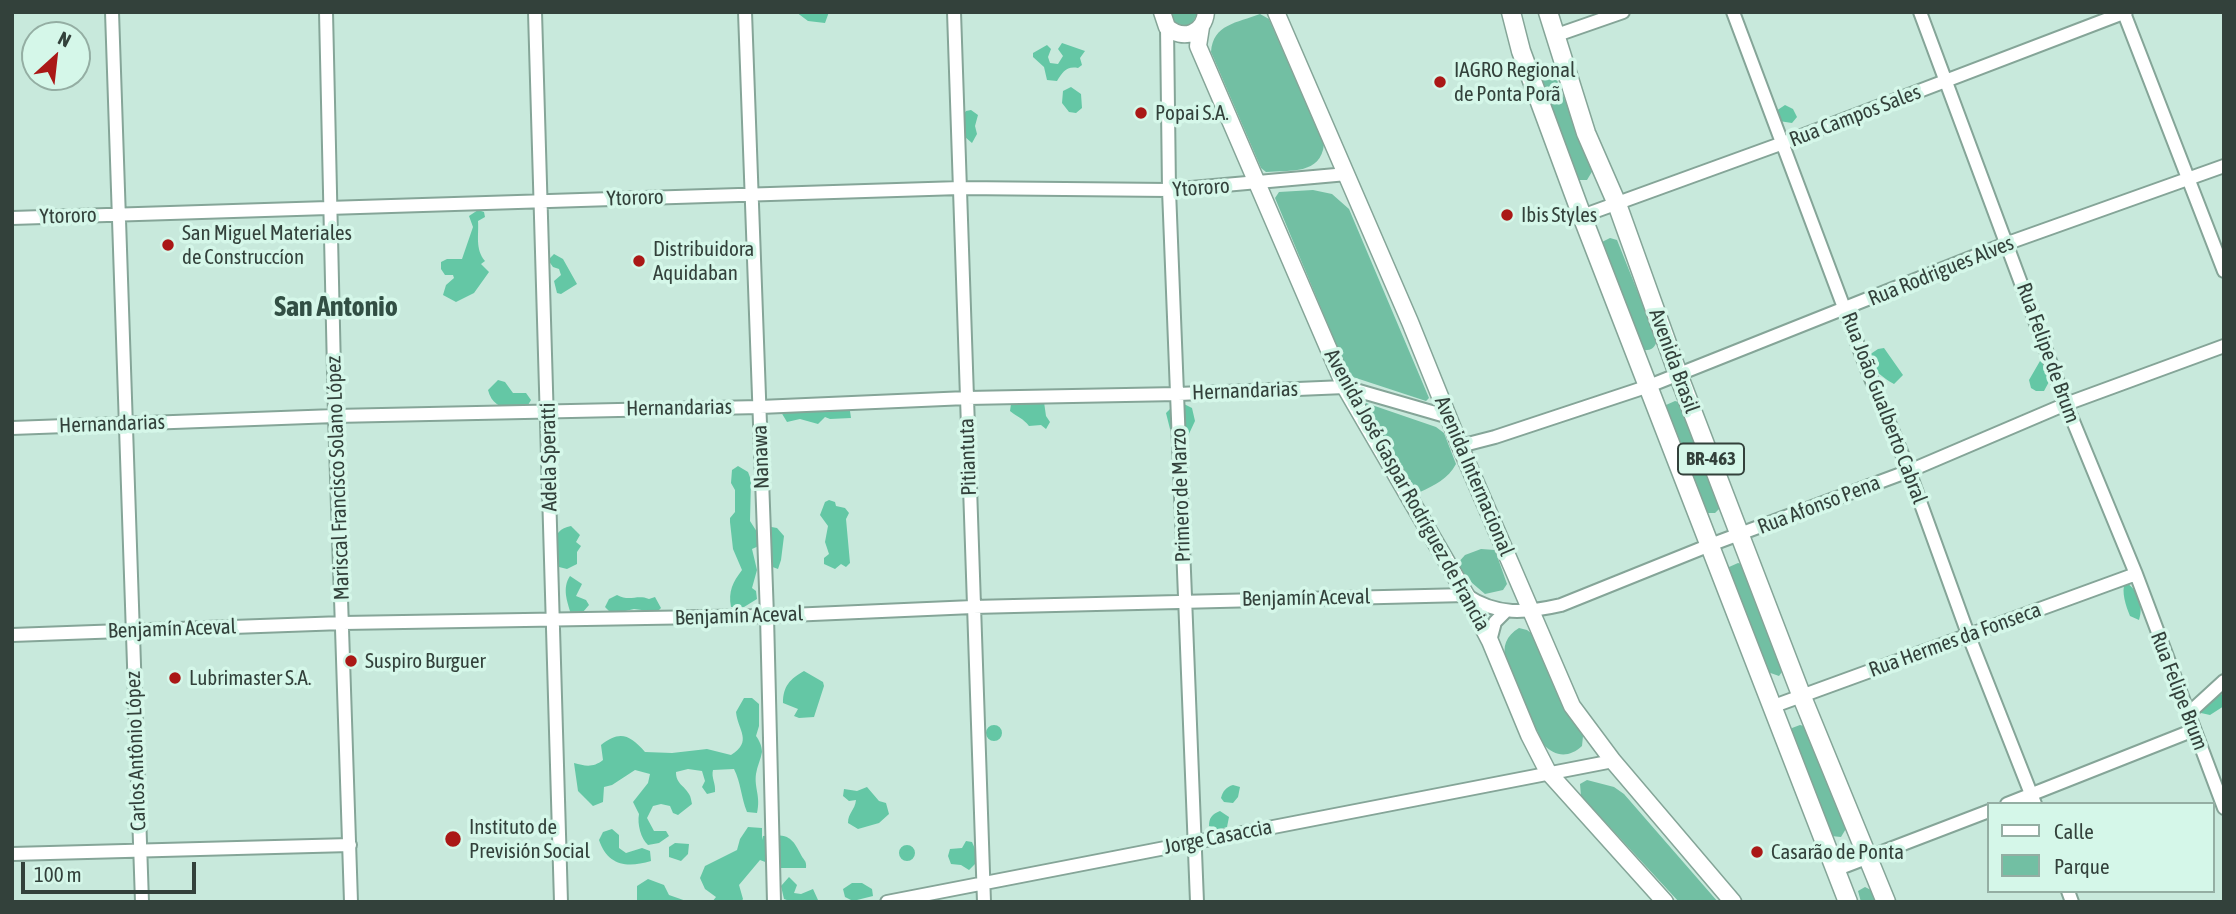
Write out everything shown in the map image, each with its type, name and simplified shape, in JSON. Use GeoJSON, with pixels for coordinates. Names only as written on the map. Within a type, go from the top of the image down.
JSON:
{"type":"FeatureCollection","features":[{"type":"Feature","properties":{"kind":"main road","name":"Avenida Internacional"},"geometry":{"type":"LineString","coordinates":[[1276,12],[1572,706],[1613,761],[1733,902]]}},
{"type":"Feature","properties":{"kind":"main road","name":"Avenida Brasil"},"geometry":{"type":"LineString","coordinates":[[1511,12],[1521,51],[1582,216],[1848,902]]}},
{"type":"Feature","properties":{"kind":"main road","name":"Avenida Brasil"},"geometry":{"type":"LineString","coordinates":[[1548,12],[1586,134],[1617,204],[1678,374],[1802,696],[1886,902]]}},
{"type":"Feature","properties":{"kind":"main road"},"geometry":{"type":"LineString","coordinates":[[1173,27],[1193,33],[1207,18]]}},
{"type":"Feature","properties":{"kind":"main road"},"geometry":{"type":"LineString","coordinates":[[1173,27],[1198,46],[1207,18]]}},
{"type":"Feature","properties":{"kind":"main road","name":"Avenida José Gaspar Rodríguez de Francia"},"geometry":{"type":"LineString","coordinates":[[1198,46],[1345,387],[1466,594],[1490,641],[1529,736],[1548,772],[1665,902]]}},
{"type":"Feature","properties":{"kind":"street","name":"Carlos Antônio López"},"geometry":{"type":"LineString","coordinates":[[112,12],[142,902]]}},
{"type":"Feature","properties":{"kind":"street","name":"Mariscal Francisco Solano López"},"geometry":{"type":"LineString","coordinates":[[326,12],[335,416],[351,902]]}},
{"type":"Feature","properties":{"kind":"street","name":"Adela Speratti"},"geometry":{"type":"LineString","coordinates":[[535,12],[561,902]]}},
{"type":"Feature","properties":{"kind":"street","name":"Nanawa"},"geometry":{"type":"LineString","coordinates":[[745,12],[767,616],[774,902]]}},
{"type":"Feature","properties":{"kind":"street","name":"Pitiantuta"},"geometry":{"type":"LineString","coordinates":[[954,12],[984,902]]}},
{"type":"Feature","properties":{"kind":"street"},"geometry":{"type":"LineString","coordinates":[[1554,36],[1623,12]]}},
{"type":"Feature","properties":{"kind":"street","name":"Rua João Gualberto Cabral"},"geometry":{"type":"LineString","coordinates":[[1733,12],[1909,471],[1968,634],[2034,799]]}},
{"type":"Feature","properties":{"kind":"street","name":"Rua Felipe de Brum"},"geometry":{"type":"LineString","coordinates":[[1920,12],[2066,404],[2136,575]]}},
{"type":"Feature","properties":{"kind":"street","name":"Rua Campos Sales"},"geometry":{"type":"LineString","coordinates":[[1582,216],[2125,13]]}},
{"type":"Feature","properties":{"kind":"street"},"geometry":{"type":"LineString","coordinates":[[2125,13],[2224,271]]}},
{"type":"Feature","properties":{"kind":"street","name":"Primero de Marzo"},"geometry":{"type":"LineString","coordinates":[[1173,27],[1167,47],[1169,190],[1197,902]]}},
{"type":"Feature","properties":{"kind":"street","name":"Rua Rodrigues Alves"},"geometry":{"type":"LineString","coordinates":[[1460,446],[1650,386],[2008,243],[2224,166]]}},
{"type":"Feature","properties":{"kind":"street","name":"Ytororo"},"geometry":{"type":"LineString","coordinates":[[12,218],[960,188],[1169,190],[1347,174]]}},
{"type":"Feature","properties":{"kind":"street","name":"Rua Afonso Pena"},"geometry":{"type":"LineString","coordinates":[[1506,611],[1561,605],[1710,545],[1909,471],[2066,404],[2224,346]]}},
{"type":"Feature","properties":{"kind":"street","name":"Hernandarias"},"geometry":{"type":"LineString","coordinates":[[12,428],[1345,387],[1448,417]]}},
{"type":"Feature","properties":{"kind":"street","name":"Rua Hermes da Fonseca"},"geometry":{"type":"LineString","coordinates":[[1774,706],[2136,575]]}},
{"type":"Feature","properties":{"kind":"street","name":"Rua Felipe Brum"},"geometry":{"type":"LineString","coordinates":[[2136,575],[2224,808]]}},
{"type":"Feature","properties":{"kind":"street"},"geometry":{"type":"LineString","coordinates":[[1466,594],[1484,605],[1506,611],[1495,622],[1490,641]]}},
{"type":"Feature","properties":{"kind":"street","name":"Benjamín Aceval"},"geometry":{"type":"LineString","coordinates":[[12,635],[343,623],[767,616],[973,607],[1466,594]]}},
{"type":"Feature","properties":{"kind":"street"},"geometry":{"type":"LineString","coordinates":[[2188,714],[2224,681]]}},
{"type":"Feature","properties":{"kind":"street"},"geometry":{"type":"LineString","coordinates":[[2034,799],[2193,730]]}},
{"type":"Feature","properties":{"kind":"street","name":"Jorge Casaccia"},"geometry":{"type":"LineString","coordinates":[[887,902],[1613,761]]}},
{"type":"Feature","properties":{"kind":"street"},"geometry":{"type":"LineString","coordinates":[[1835,870],[1988,811]]}},
{"type":"Feature","properties":{"kind":"street"},"geometry":{"type":"LineString","coordinates":[[12,854],[350,845]]}},
{"type":"Feature","properties":{"kind":"green space"},"geometry":{"type":"Polygon","coordinates":[[[796,12],[829,12],[825,23],[808,21],[796,12]]]}},
{"type":"Feature","properties":{"kind":"green space"},"geometry":{"type":"Polygon","coordinates":[[[1170,12],[1198,12],[1192,24],[1183,27],[1175,23],[1170,12]]]}},
{"type":"Feature","properties":{"kind":"green space"},"geometry":{"type":"Polygon","coordinates":[[[1260,14],[1269,19],[1324,144],[1317,161],[1303,169],[1266,172],[1261,168],[1211,52],[1221,30],[1260,14]]]}},
{"type":"Feature","properties":{"kind":"green space"},"geometry":{"type":"Polygon","coordinates":[[[1062,43],[1085,51],[1080,58],[1082,65],[1065,70],[1057,81],[1047,80],[1044,67],[1033,57],[1033,53],[1047,45],[1051,49],[1048,57],[1050,63],[1058,64],[1063,56],[1058,49],[1062,43]]]}},
{"type":"Feature","properties":{"kind":"green space"},"geometry":{"type":"Polygon","coordinates":[[[1546,68],[1553,70],[1593,170],[1587,180],[1577,180],[1538,72],[1546,68]]]}},
{"type":"Feature","properties":{"kind":"green space"},"geometry":{"type":"Polygon","coordinates":[[[1071,87],[1081,94],[1082,108],[1076,113],[1069,112],[1062,103],[1063,91],[1071,87]]]}},
{"type":"Feature","properties":{"kind":"green space"},"geometry":{"type":"Polygon","coordinates":[[[1785,105],[1793,109],[1797,117],[1792,123],[1779,121],[1776,111],[1785,105]]]}},
{"type":"Feature","properties":{"kind":"green space"},"geometry":{"type":"Polygon","coordinates":[[[971,110],[978,115],[975,126],[977,134],[972,143],[965,137],[961,118],[966,111],[971,110]]]}},
{"type":"Feature","properties":{"kind":"green space"},"geometry":{"type":"Polygon","coordinates":[[[1313,190],[1332,194],[1349,209],[1429,398],[1426,401],[1348,373],[1275,198],[1279,192],[1313,190]]]}},
{"type":"Feature","properties":{"kind":"green space"},"geometry":{"type":"Polygon","coordinates":[[[478,210],[484,212],[485,217],[478,221],[479,247],[485,261],[481,264],[489,272],[474,293],[456,302],[443,295],[446,285],[454,278],[453,275],[445,275],[441,262],[447,259],[462,259],[473,227],[469,216],[478,210]]]}},
{"type":"Feature","properties":{"kind":"green space"},"geometry":{"type":"Polygon","coordinates":[[[1610,238],[1617,240],[1657,340],[1655,346],[1649,350],[1641,350],[1599,249],[1602,242],[1610,238]]]}},
{"type":"Feature","properties":{"kind":"green space"},"geometry":{"type":"Polygon","coordinates":[[[554,254],[563,259],[577,284],[561,294],[557,293],[554,281],[561,275],[559,269],[553,267],[548,260],[554,254]]]}},
{"type":"Feature","properties":{"kind":"green space"},"geometry":{"type":"Polygon","coordinates":[[[1884,348],[1903,375],[1894,384],[1868,367],[1869,355],[1884,348]]]}},
{"type":"Feature","properties":{"kind":"green space"},"geometry":{"type":"Polygon","coordinates":[[[2040,361],[2050,365],[2051,378],[2044,391],[2036,391],[2031,388],[2029,380],[2040,361]]]}},
{"type":"Feature","properties":{"kind":"green space"},"geometry":{"type":"Polygon","coordinates":[[[498,380],[505,382],[513,393],[526,393],[531,400],[528,405],[509,408],[494,402],[488,390],[498,380]]]}},
{"type":"Feature","properties":{"kind":"green space"},"geometry":{"type":"Polygon","coordinates":[[[1021,400],[1044,402],[1046,416],[1050,422],[1046,429],[1041,425],[1029,426],[1010,411],[1011,404],[1021,400]]]}},
{"type":"Feature","properties":{"kind":"green space"},"geometry":{"type":"Polygon","coordinates":[[[1675,401],[1682,403],[1721,507],[1715,513],[1706,513],[1663,413],[1666,405],[1675,401]]]}},
{"type":"Feature","properties":{"kind":"green space"},"geometry":{"type":"Polygon","coordinates":[[[1366,403],[1436,427],[1444,433],[1456,464],[1453,469],[1436,484],[1420,492],[1415,491],[1366,403]]]}},
{"type":"Feature","properties":{"kind":"green space"},"geometry":{"type":"Polygon","coordinates":[[[1175,404],[1192,408],[1195,421],[1187,446],[1179,445],[1177,429],[1170,429],[1166,413],[1175,404]]]}},
{"type":"Feature","properties":{"kind":"green space"},"geometry":{"type":"Polygon","coordinates":[[[813,408],[821,412],[839,408],[850,411],[851,418],[825,417],[818,424],[800,419],[787,422],[781,412],[813,408]]]}},
{"type":"Feature","properties":{"kind":"green space"},"geometry":{"type":"Polygon","coordinates":[[[738,466],[748,472],[751,480],[750,521],[759,535],[766,526],[777,528],[784,536],[778,569],[767,565],[761,545],[752,549],[757,570],[752,588],[756,591],[757,599],[744,607],[731,607],[732,587],[742,570],[733,549],[730,522],[735,512],[732,470],[738,466]]]}},
{"type":"Feature","properties":{"kind":"green space"},"geometry":{"type":"Polygon","coordinates":[[[829,500],[849,513],[846,519],[850,563],[846,567],[841,564],[835,569],[824,564],[824,558],[829,554],[825,542],[828,526],[820,515],[825,502],[829,500]]]}},
{"type":"Feature","properties":{"kind":"green space"},"geometry":{"type":"Polygon","coordinates":[[[571,526],[580,535],[576,542],[581,546],[577,552],[577,564],[567,569],[559,567],[555,542],[559,532],[571,526]]]}},
{"type":"Feature","properties":{"kind":"green space"},"geometry":{"type":"Polygon","coordinates":[[[1481,549],[1495,550],[1507,584],[1503,590],[1485,594],[1464,576],[1457,564],[1465,555],[1481,549]]]}},
{"type":"Feature","properties":{"kind":"green space"},"geometry":{"type":"Polygon","coordinates":[[[1738,563],[1745,565],[1784,669],[1779,676],[1765,671],[1727,575],[1729,567],[1738,563]]]}},
{"type":"Feature","properties":{"kind":"green space"},"geometry":{"type":"Polygon","coordinates":[[[570,576],[582,584],[576,596],[586,600],[589,605],[583,612],[571,614],[566,590],[570,576]]]}},
{"type":"Feature","properties":{"kind":"green space"},"geometry":{"type":"Polygon","coordinates":[[[2125,582],[2139,598],[2139,620],[2128,612],[2124,595],[2125,582]]]}},
{"type":"Feature","properties":{"kind":"green space"},"geometry":{"type":"Polygon","coordinates":[[[617,595],[626,598],[655,597],[661,608],[657,612],[634,609],[612,614],[605,607],[609,599],[617,595]]]}},
{"type":"Feature","properties":{"kind":"green space"},"geometry":{"type":"Polygon","coordinates":[[[1519,628],[1531,633],[1583,736],[1582,746],[1572,753],[1557,754],[1543,744],[1506,661],[1506,642],[1519,628]]]}},
{"type":"Feature","properties":{"kind":"green space"},"geometry":{"type":"Polygon","coordinates":[[[804,671],[823,682],[824,686],[814,717],[799,718],[794,716],[798,709],[783,703],[783,697],[788,684],[804,671]]]}},
{"type":"Feature","properties":{"kind":"green space"},"geometry":{"type":"Polygon","coordinates":[[[2224,694],[2224,706],[2210,715],[2201,713],[2198,709],[2212,695],[2224,694]]]}},
{"type":"Feature","properties":{"kind":"green space"},"geometry":{"type":"Polygon","coordinates":[[[744,698],[752,698],[759,704],[756,736],[762,752],[756,774],[757,813],[747,812],[734,769],[713,770],[715,792],[707,794],[702,787],[705,781],[702,771],[688,769],[676,772],[677,779],[689,794],[692,804],[678,815],[673,813],[670,806],[653,806],[647,818],[654,831],[666,831],[669,836],[659,843],[648,845],[642,835],[639,814],[633,802],[648,783],[650,774],[635,770],[604,787],[603,802],[593,806],[578,791],[574,763],[589,766],[599,763],[603,760],[601,745],[614,737],[629,738],[645,752],[672,753],[707,749],[731,755],[738,750],[743,740],[736,712],[744,698]]]}},
{"type":"Feature","properties":{"kind":"green space"},"geometry":{"type":"Polygon","coordinates":[[[994,725],[1002,733],[994,741],[986,733],[994,725]]]}},
{"type":"Feature","properties":{"kind":"green space"},"geometry":{"type":"Polygon","coordinates":[[[1800,725],[1808,727],[1847,827],[1841,837],[1831,836],[1789,736],[1792,728],[1800,725]]]}},
{"type":"Feature","properties":{"kind":"green space"},"geometry":{"type":"Polygon","coordinates":[[[1587,780],[1614,787],[1624,794],[1718,902],[1679,902],[1581,796],[1580,784],[1587,780]]]}},
{"type":"Feature","properties":{"kind":"green space"},"geometry":{"type":"Polygon","coordinates":[[[1233,785],[1240,787],[1238,797],[1233,803],[1224,802],[1221,798],[1223,793],[1233,785]]]}},
{"type":"Feature","properties":{"kind":"green space"},"geometry":{"type":"Polygon","coordinates":[[[867,787],[879,801],[886,803],[889,814],[879,823],[858,829],[848,823],[856,800],[849,801],[843,796],[844,789],[857,791],[867,787]]]}},
{"type":"Feature","properties":{"kind":"green space"},"geometry":{"type":"Polygon","coordinates":[[[1220,811],[1229,817],[1227,827],[1217,830],[1209,826],[1209,823],[1215,813],[1220,811]]]}},
{"type":"Feature","properties":{"kind":"green space"},"geometry":{"type":"Polygon","coordinates":[[[748,827],[762,828],[762,840],[763,836],[770,835],[782,835],[790,839],[797,847],[806,868],[781,868],[760,860],[739,885],[743,899],[741,902],[712,902],[716,897],[705,889],[700,878],[705,866],[737,850],[748,827]]]}},
{"type":"Feature","properties":{"kind":"green space"},"geometry":{"type":"Polygon","coordinates":[[[612,829],[619,835],[619,848],[626,853],[642,848],[650,851],[651,861],[626,864],[613,860],[599,840],[603,832],[612,829]]]}},
{"type":"Feature","properties":{"kind":"green space"},"geometry":{"type":"Polygon","coordinates":[[[966,841],[972,842],[976,851],[976,863],[969,870],[961,865],[951,864],[948,856],[950,849],[962,848],[966,841]]]}},
{"type":"Feature","properties":{"kind":"green space"},"geometry":{"type":"Polygon","coordinates":[[[675,843],[689,844],[688,854],[681,861],[669,857],[669,847],[675,843]]]}},
{"type":"Feature","properties":{"kind":"green space"},"geometry":{"type":"Polygon","coordinates":[[[904,845],[910,845],[915,853],[913,859],[904,861],[899,856],[899,850],[904,845]]]}},
{"type":"Feature","properties":{"kind":"green space"},"geometry":{"type":"Polygon","coordinates":[[[789,877],[797,885],[794,893],[801,894],[813,889],[818,900],[801,902],[784,899],[781,886],[789,877]]]}},
{"type":"Feature","properties":{"kind":"green space"},"geometry":{"type":"Polygon","coordinates":[[[648,879],[664,885],[669,895],[689,902],[637,902],[637,886],[648,879]]]}},
{"type":"Feature","properties":{"kind":"green space"},"geometry":{"type":"Polygon","coordinates":[[[852,883],[862,883],[872,889],[873,896],[853,901],[845,897],[843,889],[852,883]]]}},
{"type":"Feature","properties":{"kind":"green space"},"geometry":{"type":"Polygon","coordinates":[[[1865,887],[1871,890],[1876,902],[1861,902],[1858,891],[1865,887]]]}},
{"type":"Feature","properties":{"kind":"place","name":"IAGRO Regional de Ponta Porã"},"geometry":{"type":"Point","coordinates":[1440,82]}},
{"type":"Feature","properties":{"kind":"place","name":"Popai S.A."},"geometry":{"type":"Point","coordinates":[1141,113]}},
{"type":"Feature","properties":{"kind":"place","name":"Ibis Styles"},"geometry":{"type":"Point","coordinates":[1507,215]}},
{"type":"Feature","properties":{"kind":"place","name":"San Miguel Materiales de Construccíon"},"geometry":{"type":"Point","coordinates":[168,245]}},
{"type":"Feature","properties":{"kind":"place","name":"Distribuidora Aquidaban"},"geometry":{"type":"Point","coordinates":[639,261]}},
{"type":"Feature","properties":{"kind":"place","name":"Suspiro Burguer"},"geometry":{"type":"Point","coordinates":[351,661]}},
{"type":"Feature","properties":{"kind":"place","name":"Lubrimaster S.A."},"geometry":{"type":"Point","coordinates":[175,678]}},
{"type":"Feature","properties":{"kind":"place","name":"Instituto de Previsión Social"},"geometry":{"type":"Point","coordinates":[453,839]}},
{"type":"Feature","properties":{"kind":"place","name":"Casarão de Ponta"},"geometry":{"type":"Point","coordinates":[1757,852]}},
{"type":"Feature","properties":{"kind":"district","name":"San Antonio"},"geometry":{"type":"Point","coordinates":[336,307]}}]}
